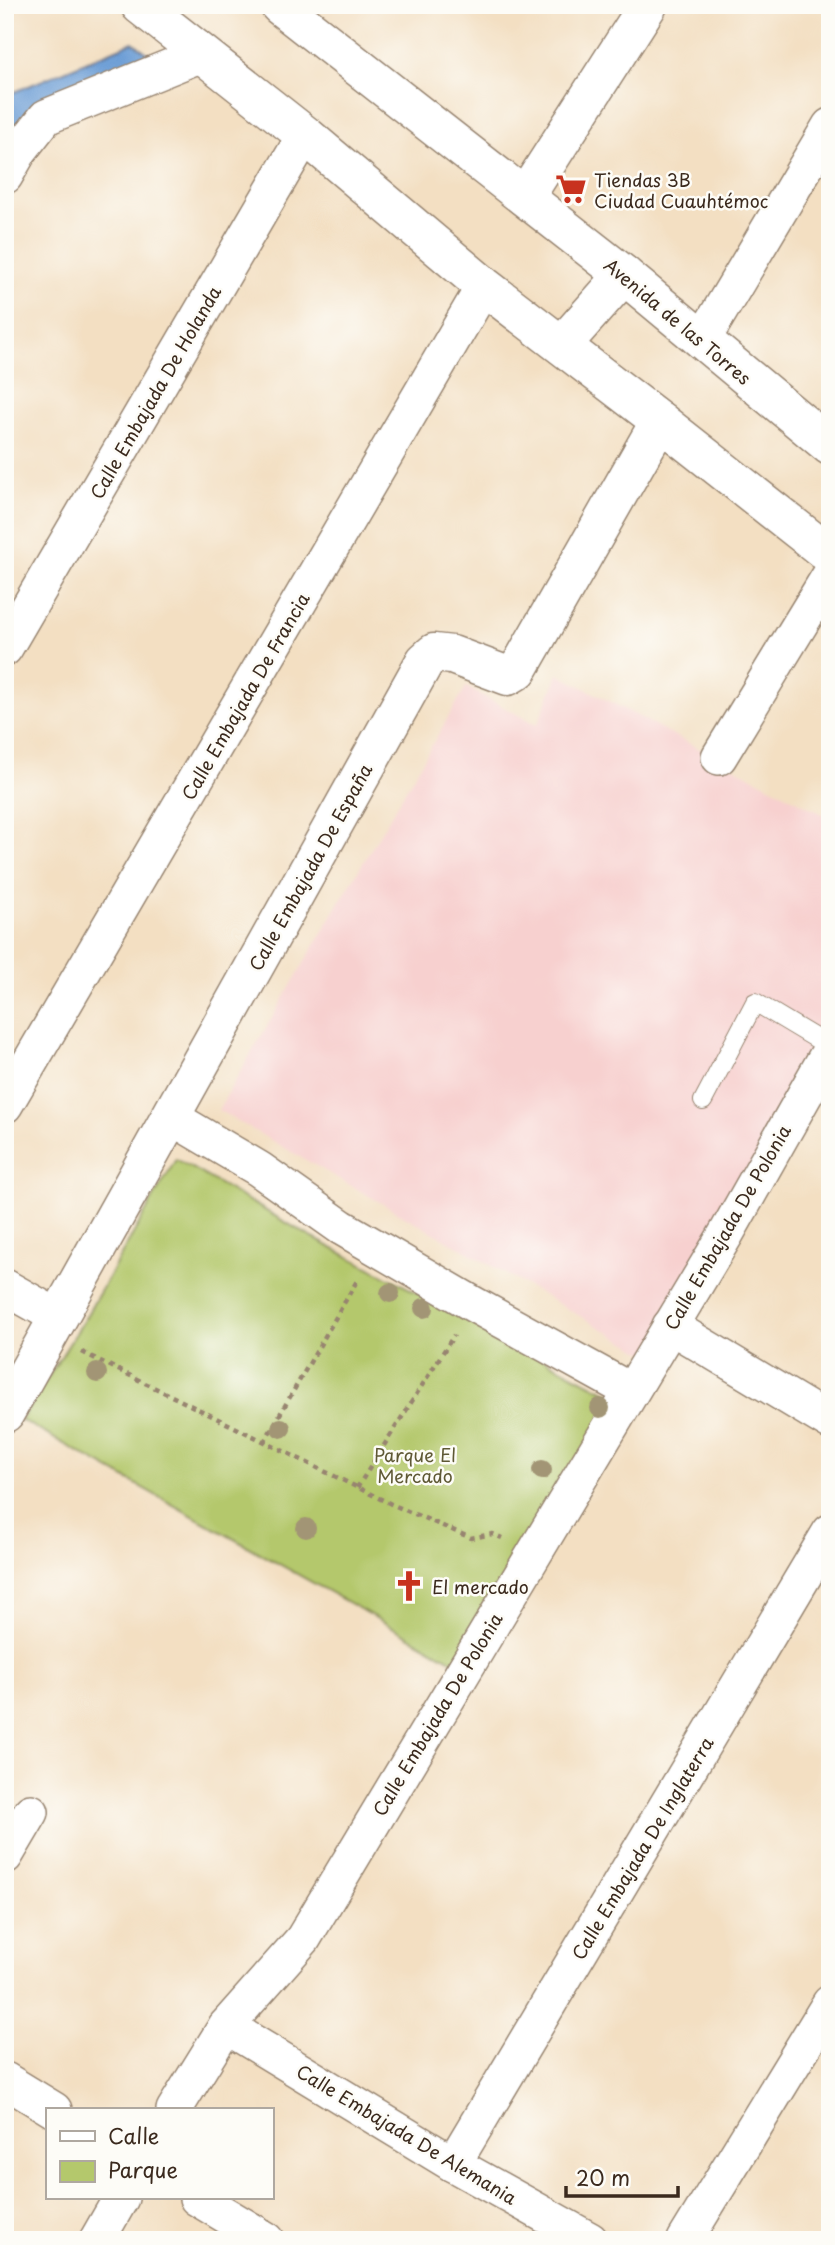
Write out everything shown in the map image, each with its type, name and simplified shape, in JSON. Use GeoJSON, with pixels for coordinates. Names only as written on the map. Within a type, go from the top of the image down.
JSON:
{"type":"FeatureCollection","features":[{"type":"Feature","properties":{"kind":"main road"},"geometry":{"type":"LineString","coordinates":[[140,5],[306,135],[484,286],[830,555]]}},
{"type":"Feature","properties":{"kind":"main road","name":"Avenida de las Torres"},"geometry":{"type":"LineString","coordinates":[[279,5],[624,275],[830,446]]}},
{"type":"Feature","properties":{"kind":"main road"},"geometry":{"type":"LineString","coordinates":[[525,197],[648,5]]}},
{"type":"Feature","properties":{"kind":"main road"},"geometry":{"type":"LineString","coordinates":[[562,345],[624,275]]}},
{"type":"Feature","properties":{"kind":"main road","name":"Calle Embajada De España"},"geometry":{"type":"LineString","coordinates":[[5,1413],[425,661],[434,653],[452,655],[508,676],[518,670],[660,421]]}},
{"type":"Feature","properties":{"kind":"street"},"geometry":{"type":"LineString","coordinates":[[5,176],[20,150],[46,117],[202,54]]}},
{"type":"Feature","properties":{"kind":"street"},"geometry":{"type":"LineString","coordinates":[[702,341],[830,126]]}},
{"type":"Feature","properties":{"kind":"street","name":"Calle Embajada De Holanda"},"geometry":{"type":"LineString","coordinates":[[5,648],[306,135]]}},
{"type":"Feature","properties":{"kind":"street","name":"Calle Embajada De Francia"},"geometry":{"type":"LineString","coordinates":[[5,1105],[484,286]]}},
{"type":"Feature","properties":{"kind":"street"},"geometry":{"type":"LineString","coordinates":[[719,757],[830,575]]}},
{"type":"Feature","properties":{"kind":"street","name":"Calle Embajada De Polonia"},"geometry":{"type":"LineString","coordinates":[[175,2108],[226,2026],[303,1939],[726,1234],[830,1049]]}},
{"type":"Feature","properties":{"kind":"street"},"geometry":{"type":"LineString","coordinates":[[171,1117],[259,1169],[341,1227],[376,1248],[631,1391]]}},
{"type":"Feature","properties":{"kind":"street"},"geometry":{"type":"LineString","coordinates":[[5,1287],[53,1326]]}},
{"type":"Feature","properties":{"kind":"street"},"geometry":{"type":"LineString","coordinates":[[670,1326],[830,1422]]}},
{"type":"Feature","properties":{"kind":"street","name":"Calle Embajada De Inglaterra"},"geometry":{"type":"LineString","coordinates":[[453,2164],[830,1532]]}},
{"type":"Feature","properties":{"kind":"street"},"geometry":{"type":"LineString","coordinates":[[5,1856],[31,1812]]}},
{"type":"Feature","properties":{"kind":"street"},"geometry":{"type":"LineString","coordinates":[[685,2240],[830,2003]]}},
{"type":"Feature","properties":{"kind":"street","name":"Calle Embajada De Alemania"},"geometry":{"type":"LineString","coordinates":[[226,2026],[453,2164],[590,2240]]}},
{"type":"Feature","properties":{"kind":"street"},"geometry":{"type":"LineString","coordinates":[[5,2080],[51,2108]]}},
{"type":"Feature","properties":{"kind":"street"},"geometry":{"type":"LineString","coordinates":[[97,2240],[120,2200]]}},
{"type":"Feature","properties":{"kind":"street"},"geometry":{"type":"LineString","coordinates":[[200,2200],[267,2240]]}},
{"type":"Feature","properties":{"kind":"lane"},"geometry":{"type":"LineString","coordinates":[[703,1101],[755,1002],[830,1049]]}},
{"type":"Feature","properties":{"kind":"path"},"geometry":{"type":"LineString","coordinates":[[264,1442],[376,1248]]}},
{"type":"Feature","properties":{"kind":"path"},"geometry":{"type":"LineString","coordinates":[[357,1488],[473,1304]]}},
{"type":"Feature","properties":{"kind":"path"},"geometry":{"type":"LineString","coordinates":[[53,1326],[111,1365],[357,1488],[471,1538],[494,1534],[534,1553]]}},
{"type":"Feature","properties":{"kind":"shaded area"},"geometry":{"type":"Polygon","coordinates":[[[558,674],[830,818],[830,1055],[650,1356],[218,1110],[466,687],[537,725],[558,674]]]}},
{"type":"Feature","properties":{"kind":"green space","name":"Parque El Mercado"},"geometry":{"type":"Polygon","coordinates":[[[176,1159],[313,1238],[633,1406],[469,1670],[21,1420],[81,1325],[176,1159]]]}},
{"type":"Feature","properties":{"kind":"water"},"geometry":{"type":"Polygon","coordinates":[[[133,42],[159,62],[5,129],[5,96],[133,42]]]}},
{"type":"Feature","properties":{"kind":"place","name":"Tiendas 3B Ciudad Cuauhtémoc"},"geometry":{"type":"Point","coordinates":[571,189]}},
{"type":"Feature","properties":{"kind":"place","name":"El mercado"},"geometry":{"type":"Point","coordinates":[409,1586]}}]}
